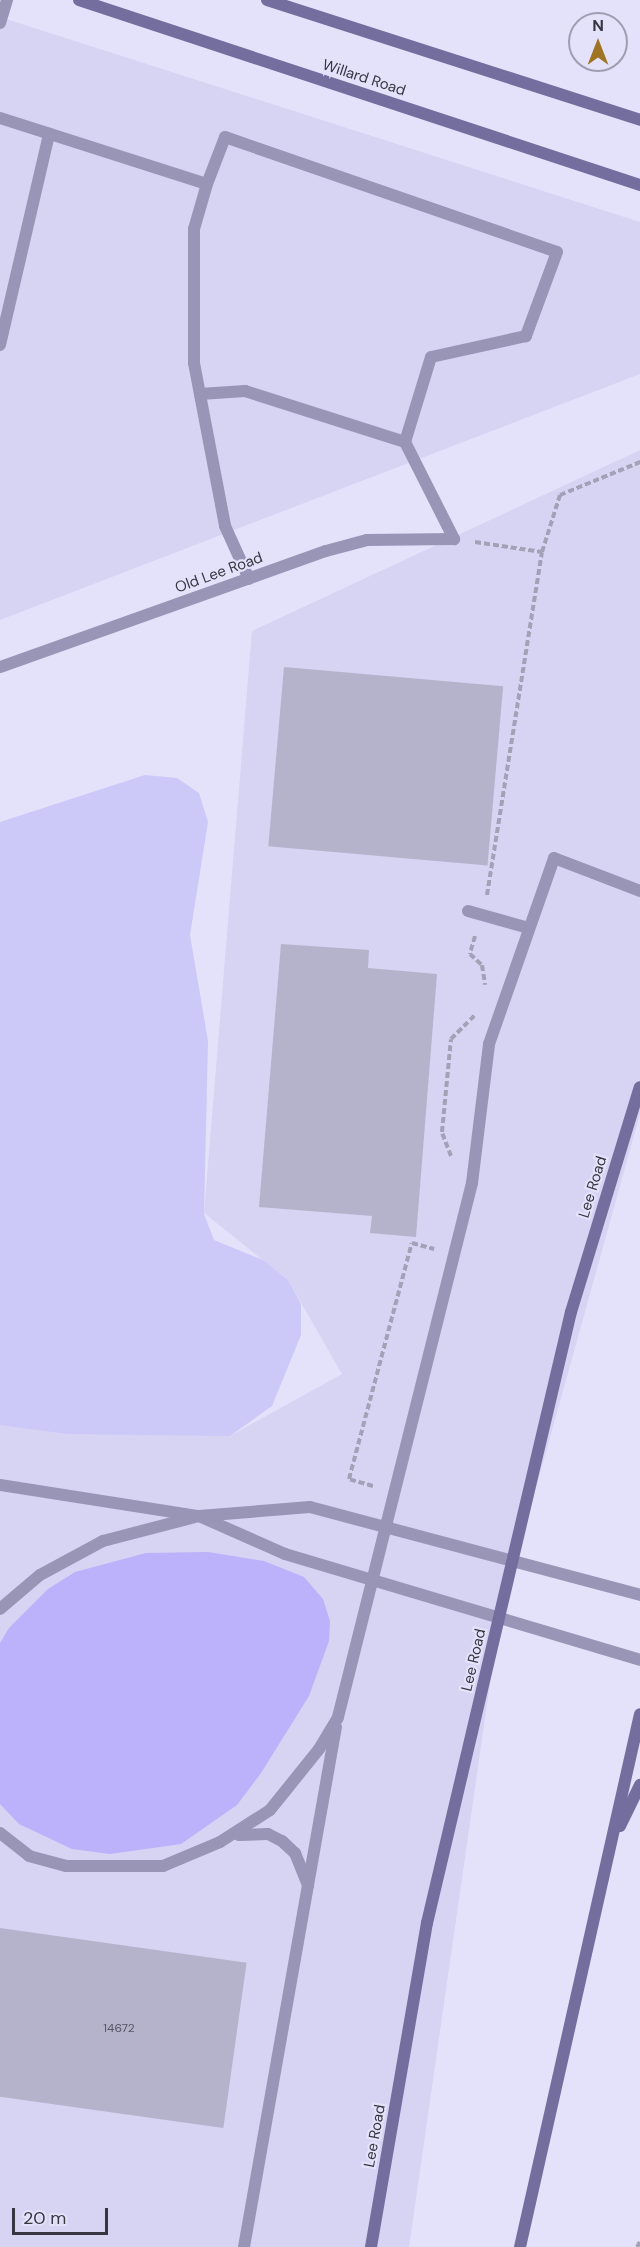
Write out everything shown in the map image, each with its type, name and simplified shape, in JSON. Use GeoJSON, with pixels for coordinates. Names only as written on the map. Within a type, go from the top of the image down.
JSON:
{"type":"FeatureCollection","features":[{"type":"Feature","properties":{"kind":"street"},"geometry":{"type":"LineString","coordinates":[[0,23],[7,0]]}},
{"type":"Feature","properties":{"kind":"street","name":"Willard Road"},"geometry":{"type":"LineString","coordinates":[[79,0],[640,185]]}},
{"type":"Feature","properties":{"kind":"street"},"geometry":{"type":"LineString","coordinates":[[267,0],[640,120]]}},
{"type":"Feature","properties":{"kind":"street"},"geometry":{"type":"LineString","coordinates":[[0,118],[207,184]]}},
{"type":"Feature","properties":{"kind":"street"},"geometry":{"type":"LineString","coordinates":[[0,345],[49,134]]}},
{"type":"Feature","properties":{"kind":"street"},"geometry":{"type":"LineString","coordinates":[[249,579],[225,526],[194,363],[194,229],[207,184],[225,137],[557,252],[526,336],[431,357],[405,442],[454,539]]}},
{"type":"Feature","properties":{"kind":"street"},"geometry":{"type":"LineString","coordinates":[[200,394],[245,391],[405,442]]}},
{"type":"Feature","properties":{"kind":"street","name":"Old Lee Road"},"geometry":{"type":"LineString","coordinates":[[0,667],[367,540],[454,539]]}},
{"type":"Feature","properties":{"kind":"street"},"geometry":{"type":"LineString","coordinates":[[244,2247],[338,1717],[382,1526],[472,1183],[489,1044],[554,858],[640,891]]}},
{"type":"Feature","properties":{"kind":"street"},"geometry":{"type":"LineString","coordinates":[[468,911],[529,928]]}},
{"type":"Feature","properties":{"kind":"street","name":"Lee Road"},"geometry":{"type":"LineString","coordinates":[[371,2247],[427,1923],[571,1312],[640,1087]]}},
{"type":"Feature","properties":{"kind":"street"},"geometry":{"type":"LineString","coordinates":[[0,1485],[199,1516],[285,1554],[499,1621],[640,1660]]}},
{"type":"Feature","properties":{"kind":"street"},"geometry":{"type":"LineString","coordinates":[[0,1610],[40,1575],[103,1541],[199,1516],[310,1507],[640,1595]]}},
{"type":"Feature","properties":{"kind":"street"},"geometry":{"type":"LineString","coordinates":[[520,2247],[640,1714]]}},
{"type":"Feature","properties":{"kind":"street"},"geometry":{"type":"LineString","coordinates":[[229,1837],[285,1795],[338,1717]]}},
{"type":"Feature","properties":{"kind":"street"},"geometry":{"type":"LineString","coordinates":[[610,1845],[640,1785]]}},
{"type":"Feature","properties":{"kind":"street"},"geometry":{"type":"LineString","coordinates":[[0,1833],[29,1856],[106,1869],[163,1866],[229,1837],[253,1832],[282,1841],[295,1853],[308,1886]]}},
{"type":"Feature","properties":{"kind":"path"},"geometry":{"type":"LineString","coordinates":[[486,992],[482,965],[470,954],[492,877],[542,552],[560,495],[640,462]]}},
{"type":"Feature","properties":{"kind":"path"},"geometry":{"type":"LineString","coordinates":[[454,539],[542,552]]}},
{"type":"Feature","properties":{"kind":"path"},"geometry":{"type":"LineString","coordinates":[[453,1168],[442,1132],[451,1039],[480,1007]]}},
{"type":"Feature","properties":{"kind":"path"},"geometry":{"type":"LineString","coordinates":[[375,1486],[349,1479],[412,1243],[436,1250],[439,1238]]}},
{"type":"Feature","properties":{"kind":"path"},"geometry":{"type":"LineString","coordinates":[[638,2247],[640,2242]]}},
{"type":"Feature","properties":{"kind":"shaded area"},"geometry":{"type":"Polygon","coordinates":[[[0,17],[640,222],[640,374],[0,620],[0,17]]]}},
{"type":"Feature","properties":{"kind":"shaded area"},"geometry":{"type":"Polygon","coordinates":[[[640,450],[640,1114],[499,1621],[409,2247],[0,2247],[0,1424],[230,1436],[342,1374],[288,1280],[204,1213],[252,631],[640,450]]]}},
{"type":"Feature","properties":{"kind":"shaded area"},"geometry":{"type":"Polygon","coordinates":[[[145,775],[177,778],[199,793],[208,822],[190,935],[208,1041],[204,1214],[214,1240],[263,1260],[288,1280],[301,1304],[301,1335],[272,1406],[230,1436],[68,1434],[0,1425],[0,822],[145,775]]]}},
{"type":"Feature","properties":{"kind":"shaded area"},"geometry":{"type":"Polygon","coordinates":[[[208,1552],[264,1561],[304,1577],[323,1599],[330,1621],[329,1641],[309,1696],[261,1773],[237,1805],[181,1844],[110,1854],[72,1849],[19,1824],[0,1804],[0,1643],[9,1628],[48,1589],[75,1572],[146,1553],[208,1552]]]}},
{"type":"Feature","properties":{"kind":"building"},"geometry":{"type":"Polygon","coordinates":[[[284,667],[503,686],[487,865],[268,846],[284,667]]]}},
{"type":"Feature","properties":{"kind":"building"},"geometry":{"type":"Polygon","coordinates":[[[281,944],[369,950],[368,968],[437,974],[416,1237],[370,1233],[372,1216],[259,1207],[281,944]]]}},
{"type":"Feature","properties":{"kind":"building"},"geometry":{"type":"Polygon","coordinates":[[[0,1928],[247,1963],[223,2128],[0,2097],[0,1928]]]}}]}
